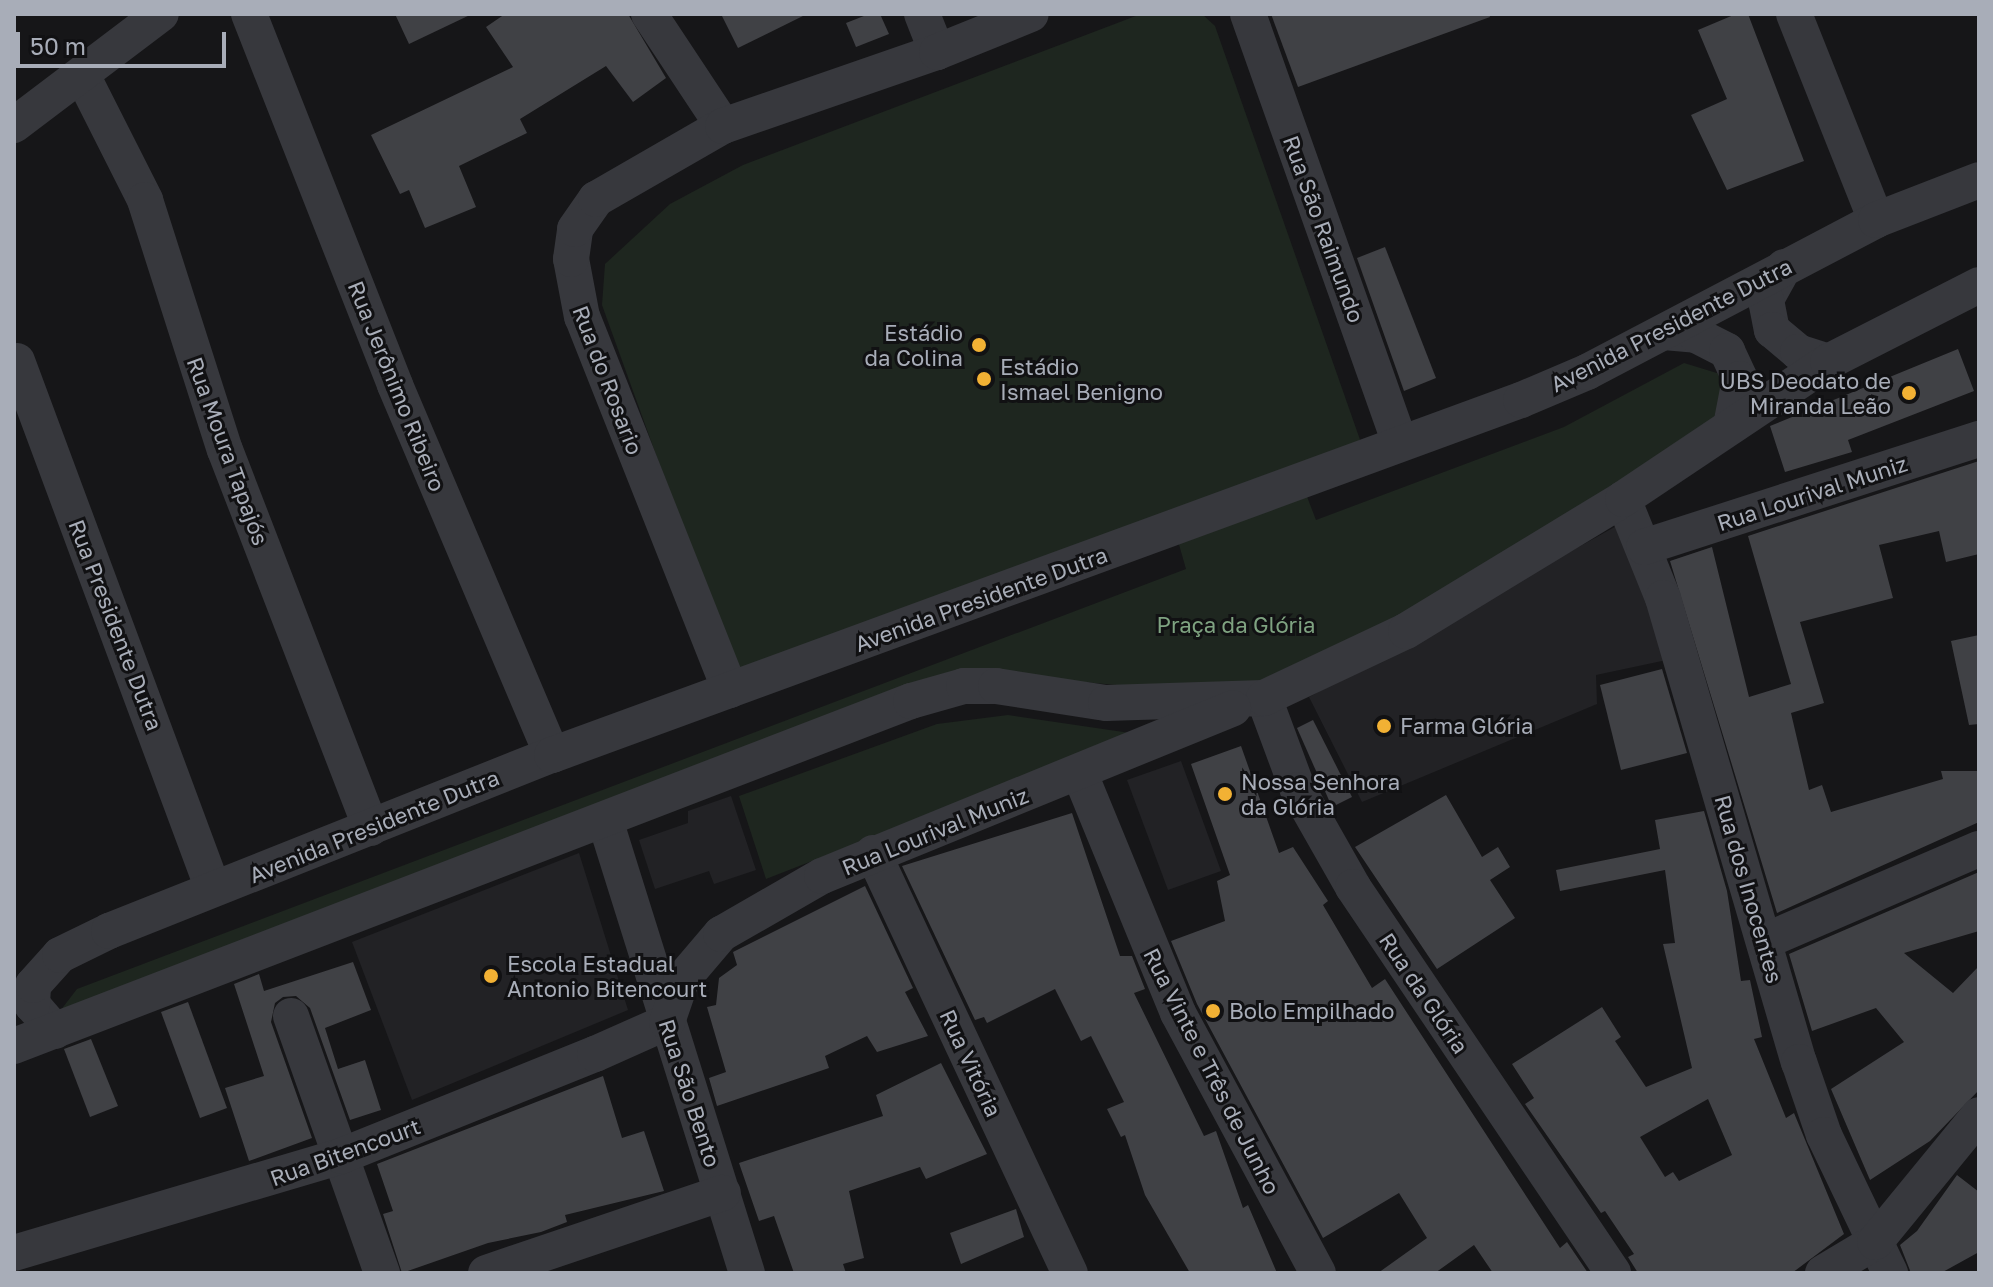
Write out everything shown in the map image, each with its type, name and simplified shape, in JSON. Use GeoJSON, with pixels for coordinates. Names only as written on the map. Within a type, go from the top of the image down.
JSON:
{"type":"FeatureCollection","features":[{"type":"Feature","properties":{"kind":"street"},"geometry":{"type":"LineString","coordinates":[[14,125],[83,77],[161,14]]}},
{"type":"Feature","properties":{"kind":"street","name":"Rua Jerônimo Ribeiro"},"geometry":{"type":"LineString","coordinates":[[249,14],[395,385],[552,755]]}},
{"type":"Feature","properties":{"kind":"street"},"geometry":{"type":"LineString","coordinates":[[649,14],[723,126]]}},
{"type":"Feature","properties":{"kind":"street"},"geometry":{"type":"LineString","coordinates":[[922,14],[937,52]]}},
{"type":"Feature","properties":{"kind":"street","name":"Rua do Rosario"},"geometry":{"type":"LineString","coordinates":[[730,690],[582,317],[571,259],[575,229],[596,199],[723,126],[937,52],[1031,14]]}},
{"type":"Feature","properties":{"kind":"street","name":"Rua São Raimundo"},"geometry":{"type":"LineString","coordinates":[[1248,14],[1400,443]]}},
{"type":"Feature","properties":{"kind":"street"},"geometry":{"type":"LineString","coordinates":[[1794,14],[1876,220]]}},
{"type":"Feature","properties":{"kind":"street","name":"Rua Moura Tapajós"},"geometry":{"type":"LineString","coordinates":[[83,77],[145,200],[225,450],[371,828]]}},
{"type":"Feature","properties":{"kind":"street","name":"Avenida Presidente Dutra"},"geometry":{"type":"LineString","coordinates":[[34,1014],[33,985],[60,955],[213,889],[552,755],[1574,378],[1876,220],[1979,180]]}},
{"type":"Feature","properties":{"kind":"street"},"geometry":{"type":"LineString","coordinates":[[1784,267],[1766,300],[1772,330],[1798,352],[1828,362]]}},
{"type":"Feature","properties":{"kind":"street"},"geometry":{"type":"LineString","coordinates":[[14,1046],[34,1014],[605,820],[911,701],[964,686],[1106,703],[1258,699],[1406,631],[1623,499],[1828,362],[1979,285]]}},
{"type":"Feature","properties":{"kind":"street"},"geometry":{"type":"LineString","coordinates":[[1664,332],[1696,335],[1727,351],[1740,379],[1731,426]]}},
{"type":"Feature","properties":{"kind":"street","name":"Rua Presidente Dutra"},"geometry":{"type":"LineString","coordinates":[[17,361],[213,889]]}},
{"type":"Feature","properties":{"kind":"street","name":"Rua Lourival Muniz"},"geometry":{"type":"LineString","coordinates":[[1644,547],[1979,439]]}},
{"type":"Feature","properties":{"kind":"street","name":"Rua dos Inocentes"},"geometry":{"type":"LineString","coordinates":[[1623,499],[1644,547],[1824,1135],[1882,1258]]}},
{"type":"Feature","properties":{"kind":"street","name":"Rua Lourival Muniz"},"geometry":{"type":"LineString","coordinates":[[667,1022],[681,981],[721,934],[873,853],[1080,774],[1258,699]]}},
{"type":"Feature","properties":{"kind":"street","name":"Rua da Glória"},"geometry":{"type":"LineString","coordinates":[[1258,699],[1298,790],[1353,887],[1613,1273]]}},
{"type":"Feature","properties":{"kind":"street","name":"Rua Vinte e Três de Junho"},"geometry":{"type":"LineString","coordinates":[[1080,774],[1178,1013],[1318,1273]]}},
{"type":"Feature","properties":{"kind":"street","name":"Rua São Bento"},"geometry":{"type":"LineString","coordinates":[[605,820],[747,1273]]}},
{"type":"Feature","properties":{"kind":"street"},"geometry":{"type":"LineString","coordinates":[[1765,941],[1851,909],[1979,849]]}},
{"type":"Feature","properties":{"kind":"street","name":"Rua Vitória"},"geometry":{"type":"LineString","coordinates":[[873,853],[1070,1273]]}},
{"type":"Feature","properties":{"kind":"street"},"geometry":{"type":"LineString","coordinates":[[291,1016],[382,1273]]}},
{"type":"Feature","properties":{"kind":"street","name":"Rua Bitencourt"},"geometry":{"type":"LineString","coordinates":[[14,1253],[341,1156],[667,1022]]}},
{"type":"Feature","properties":{"kind":"street"},"geometry":{"type":"LineString","coordinates":[[1823,1273],[1882,1258],[1979,1115]]}},
{"type":"Feature","properties":{"kind":"street"},"geometry":{"type":"LineString","coordinates":[[486,1273],[723,1193]]}},
{"type":"Feature","properties":{"kind":"shaded area"},"geometry":{"type":"Polygon","coordinates":[[[1620,524],[1676,658],[1596,675],[1597,704],[1362,802],[1309,697],[1620,524]]]}},
{"type":"Feature","properties":{"kind":"shaded area"},"geometry":{"type":"Polygon","coordinates":[[[1181,761],[1221,871],[1168,890],[1127,780],[1181,761]]]}},
{"type":"Feature","properties":{"kind":"shaded area"},"geometry":{"type":"Polygon","coordinates":[[[731,796],[756,870],[714,884],[709,871],[655,889],[639,840],[688,823],[688,811],[731,796]]]}},
{"type":"Feature","properties":{"kind":"shaded area","name":"Escola Estadual Antonio Bitencourt"},"geometry":{"type":"Polygon","coordinates":[[[579,853],[628,1010],[412,1100],[352,942],[579,853]]]}},
{"type":"Feature","properties":{"kind":"green space","name":"Estádio Ismael Benigno"},"geometry":{"type":"Polygon","coordinates":[[[1141,14],[1202,14],[1215,26],[1365,454],[738,682],[602,305],[605,264],[670,204],[743,165],[1141,14]]]}},
{"type":"Feature","properties":{"kind":"green space","name":"Praça da Glória"},"geometry":{"type":"Polygon","coordinates":[[[1684,363],[1720,374],[1731,396],[1720,427],[1535,546],[1251,697],[984,673],[60,1011],[77,989],[1186,569],[1178,541],[1306,494],[1316,520],[1564,427],[1684,363]]]}},
{"type":"Feature","properties":{"kind":"green space"},"geometry":{"type":"Polygon","coordinates":[[[1008,715],[1137,734],[766,879],[739,796],[937,724],[1008,715]]]}},
{"type":"Feature","properties":{"kind":"building"},"geometry":{"type":"Polygon","coordinates":[[[395,14],[472,14],[409,44],[395,14]]]}},
{"type":"Feature","properties":{"kind":"building"},"geometry":{"type":"Polygon","coordinates":[[[505,14],[628,14],[666,78],[633,102],[606,66],[520,119],[527,133],[459,166],[476,207],[425,228],[409,190],[400,194],[371,135],[513,67],[486,27],[505,14]]]}},
{"type":"Feature","properties":{"kind":"building"},"geometry":{"type":"Polygon","coordinates":[[[721,14],[807,14],[738,48],[721,14]]]}},
{"type":"Feature","properties":{"kind":"building"},"geometry":{"type":"Polygon","coordinates":[[[869,14],[880,14],[889,34],[856,47],[846,23],[869,14]]]}},
{"type":"Feature","properties":{"kind":"building"},"geometry":{"type":"Polygon","coordinates":[[[1271,14],[1489,14],[1490,17],[1298,87],[1271,14]]]}},
{"type":"Feature","properties":{"kind":"building"},"geometry":{"type":"Polygon","coordinates":[[[1736,14],[1748,14],[1804,161],[1727,190],[1691,115],[1727,99],[1698,30],[1736,14]]]}},
{"type":"Feature","properties":{"kind":"building"},"geometry":{"type":"Polygon","coordinates":[[[1385,247],[1436,378],[1404,391],[1357,258],[1385,247]]]}},
{"type":"Feature","properties":{"kind":"building"},"geometry":{"type":"Polygon","coordinates":[[[1958,349],[1974,391],[1848,440],[1852,452],[1785,472],[1770,426],[1958,349]]]}},
{"type":"Feature","properties":{"kind":"building"},"geometry":{"type":"Polygon","coordinates":[[[1979,461],[1979,554],[1946,562],[1939,531],[1879,545],[1893,598],[1800,622],[1824,703],[1791,713],[1809,790],[1822,785],[1831,812],[1943,779],[1941,771],[1979,771],[1979,822],[1777,913],[1670,561],[1712,547],[1749,697],[1791,684],[1748,536],[1979,461]]]}},
{"type":"Feature","properties":{"kind":"building"},"geometry":{"type":"Polygon","coordinates":[[[1979,635],[1979,724],[1969,725],[1951,641],[1979,635]]]}},
{"type":"Feature","properties":{"kind":"building"},"geometry":{"type":"Polygon","coordinates":[[[1662,669],[1687,753],[1621,770],[1600,685],[1662,669]]]}},
{"type":"Feature","properties":{"kind":"building"},"geometry":{"type":"Polygon","coordinates":[[[1313,720],[1352,797],[1332,807],[1297,728],[1313,720]]]}},
{"type":"Feature","properties":{"kind":"building"},"geometry":{"type":"Polygon","coordinates":[[[1241,746],[1279,853],[1293,847],[1328,901],[1323,905],[1372,988],[1385,979],[1560,1248],[1567,1242],[1588,1273],[1493,1273],[1474,1245],[1435,1273],[1378,1273],[1427,1238],[1399,1193],[1323,1238],[1197,1004],[1171,941],[1225,921],[1217,881],[1230,875],[1191,764],[1241,746]]]}},
{"type":"Feature","properties":{"kind":"building"},"geometry":{"type":"Polygon","coordinates":[[[1446,795],[1482,857],[1498,847],[1510,867],[1490,880],[1515,918],[1437,969],[1355,847],[1446,795]]]}},
{"type":"Feature","properties":{"kind":"building"},"geometry":{"type":"Polygon","coordinates":[[[1704,811],[1727,891],[1741,981],[1750,980],[1762,1037],[1754,1039],[1786,1118],[1794,1113],[1844,1234],[1792,1273],[1638,1273],[1628,1257],[1634,1254],[1605,1211],[1601,1213],[1525,1104],[1534,1098],[1512,1064],[1602,1007],[1621,1037],[1615,1041],[1646,1087],[1692,1068],[1663,944],[1675,943],[1665,870],[1560,891],[1556,870],[1660,849],[1655,820],[1704,811]],[[1708,1099],[1640,1137],[1665,1177],[1673,1172],[1679,1181],[1732,1155],[1708,1099]]]}},
{"type":"Feature","properties":{"kind":"building"},"geometry":{"type":"Polygon","coordinates":[[[1072,813],[1120,956],[1132,956],[1145,989],[1134,993],[1204,1136],[1216,1131],[1243,1208],[1248,1205],[1277,1273],[1190,1273],[1145,1195],[1125,1135],[1121,1137],[1107,1109],[1124,1102],[1091,1036],[1081,1041],[1055,989],[987,1023],[984,1017],[975,1020],[902,866],[1072,813]]]}},
{"type":"Feature","properties":{"kind":"building"},"geometry":{"type":"Polygon","coordinates":[[[1979,872],[1979,931],[1904,953],[1953,993],[1979,966],[1979,1090],[1930,1141],[1870,1180],[1831,1089],[1904,1042],[1876,1008],[1812,1031],[1789,954],[1979,872]]]}},
{"type":"Feature","properties":{"kind":"building"},"geometry":{"type":"Polygon","coordinates":[[[865,886],[913,988],[905,992],[928,1036],[877,1052],[867,1036],[825,1056],[829,1068],[717,1106],[709,1078],[726,1072],[707,1007],[716,1005],[719,978],[737,965],[733,952],[865,886]]]}},
{"type":"Feature","properties":{"kind":"building"},"geometry":{"type":"Polygon","coordinates":[[[353,962],[371,1010],[325,1028],[338,1069],[365,1060],[381,1110],[350,1120],[310,1008],[296,996],[283,997],[275,1003],[271,1022],[312,1138],[249,1161],[225,1088],[264,1076],[234,984],[259,974],[264,991],[353,962]]]}},
{"type":"Feature","properties":{"kind":"building"},"geometry":{"type":"Polygon","coordinates":[[[188,1002],[227,1108],[200,1118],[161,1012],[188,1002]]]}},
{"type":"Feature","properties":{"kind":"building"},"geometry":{"type":"Polygon","coordinates":[[[91,1039],[118,1106],[90,1117],[64,1049],[91,1039]]]}},
{"type":"Feature","properties":{"kind":"building"},"geometry":{"type":"Polygon","coordinates":[[[941,1063],[987,1154],[926,1179],[920,1167],[849,1191],[864,1258],[843,1264],[846,1273],[794,1273],[774,1216],[759,1221],[739,1163],[883,1116],[876,1095],[941,1063]]]}},
{"type":"Feature","properties":{"kind":"building"},"geometry":{"type":"Polygon","coordinates":[[[603,1076],[622,1138],[644,1131],[664,1191],[565,1215],[567,1222],[541,1232],[488,1243],[402,1273],[383,1214],[393,1211],[377,1164],[603,1076]]]}},
{"type":"Feature","properties":{"kind":"building"},"geometry":{"type":"Polygon","coordinates":[[[1957,1175],[1979,1192],[1979,1252],[1941,1273],[1911,1273],[1900,1245],[1917,1231],[1957,1175]]]}},
{"type":"Feature","properties":{"kind":"building"},"geometry":{"type":"Polygon","coordinates":[[[1016,1209],[1024,1237],[961,1264],[950,1233],[1016,1209]]]}},
{"type":"Feature","properties":{"kind":"place","name":"Estádio da Colina"},"geometry":{"type":"Point","coordinates":[979,345]}},
{"type":"Feature","properties":{"kind":"place","name":"Estádio Ismael Benigno"},"geometry":{"type":"Point","coordinates":[984,379]}},
{"type":"Feature","properties":{"kind":"place","name":"UBS Deodato de Miranda Leão"},"geometry":{"type":"Point","coordinates":[1909,393]}},
{"type":"Feature","properties":{"kind":"place","name":"Farma Glória"},"geometry":{"type":"Point","coordinates":[1384,726]}},
{"type":"Feature","properties":{"kind":"place","name":"Nossa Senhora da Glória"},"geometry":{"type":"Point","coordinates":[1225,794]}},
{"type":"Feature","properties":{"kind":"place","name":"Escola Estadual Antonio Bitencourt"},"geometry":{"type":"Point","coordinates":[491,976]}},
{"type":"Feature","properties":{"kind":"place","name":"Bolo Empilhado"},"geometry":{"type":"Point","coordinates":[1213,1011]}}]}
